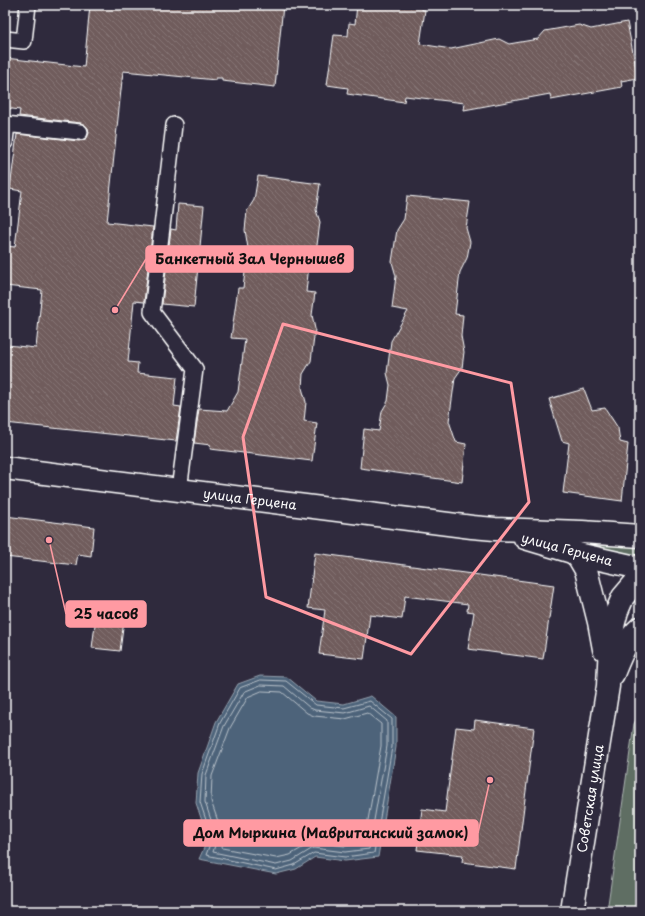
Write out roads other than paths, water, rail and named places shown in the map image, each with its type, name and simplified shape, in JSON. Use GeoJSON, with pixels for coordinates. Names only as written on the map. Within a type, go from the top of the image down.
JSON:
{"type":"FeatureCollection","features":[{"type":"Feature","properties":{"kind":"main road","name":"улица Герцена"},"geometry":{"type":"LineString","coordinates":[[5,468],[495,529],[640,536]]}},
{"type":"Feature","properties":{"kind":"main road","name":"улица Герцена"},"geometry":{"type":"LineString","coordinates":[[495,529],[573,552],[640,568]]}},
{"type":"Feature","properties":{"kind":"main road","name":"Советская улица"},"geometry":{"type":"LineString","coordinates":[[573,552],[583,562],[593,594],[603,645],[608,686]]}},
{"type":"Feature","properties":{"kind":"main road","name":"Советская улица"},"geometry":{"type":"LineString","coordinates":[[572,911],[608,686],[610,644],[617,611],[623,598],[640,577]]}},
{"type":"Feature","properties":{"kind":"main road"},"geometry":{"type":"LineString","coordinates":[[608,686],[626,645],[640,628]]}},
{"type":"Feature","properties":{"kind":"lane"},"geometry":{"type":"LineString","coordinates":[[5,39],[24,41],[28,5]]}},
{"type":"Feature","properties":{"kind":"lane"},"geometry":{"type":"LineString","coordinates":[[5,142],[6,124],[80,132]]}},
{"type":"Feature","properties":{"kind":"lane"},"geometry":{"type":"LineString","coordinates":[[174,125],[152,312],[196,369],[179,490]]}},
{"type":"Feature","properties":{"kind":"water"},"geometry":{"type":"Polygon","coordinates":[[[260,676],[287,677],[316,701],[344,704],[371,696],[396,717],[396,747],[378,857],[345,861],[315,857],[296,869],[276,874],[199,859],[208,839],[196,803],[198,773],[216,722],[238,684],[260,676]]]}},
{"type":"Feature","properties":{"kind":"place","name":"Банкетный Зал Чернышев"},"geometry":{"type":"Point","coordinates":[115,310]}},
{"type":"Feature","properties":{"kind":"place","name":"25 часов"},"geometry":{"type":"Point","coordinates":[49,540]}},
{"type":"Feature","properties":{"kind":"place","name":"Дом Мыркина (Мавританский замок)"},"geometry":{"type":"Point","coordinates":[490,780]}}]}
